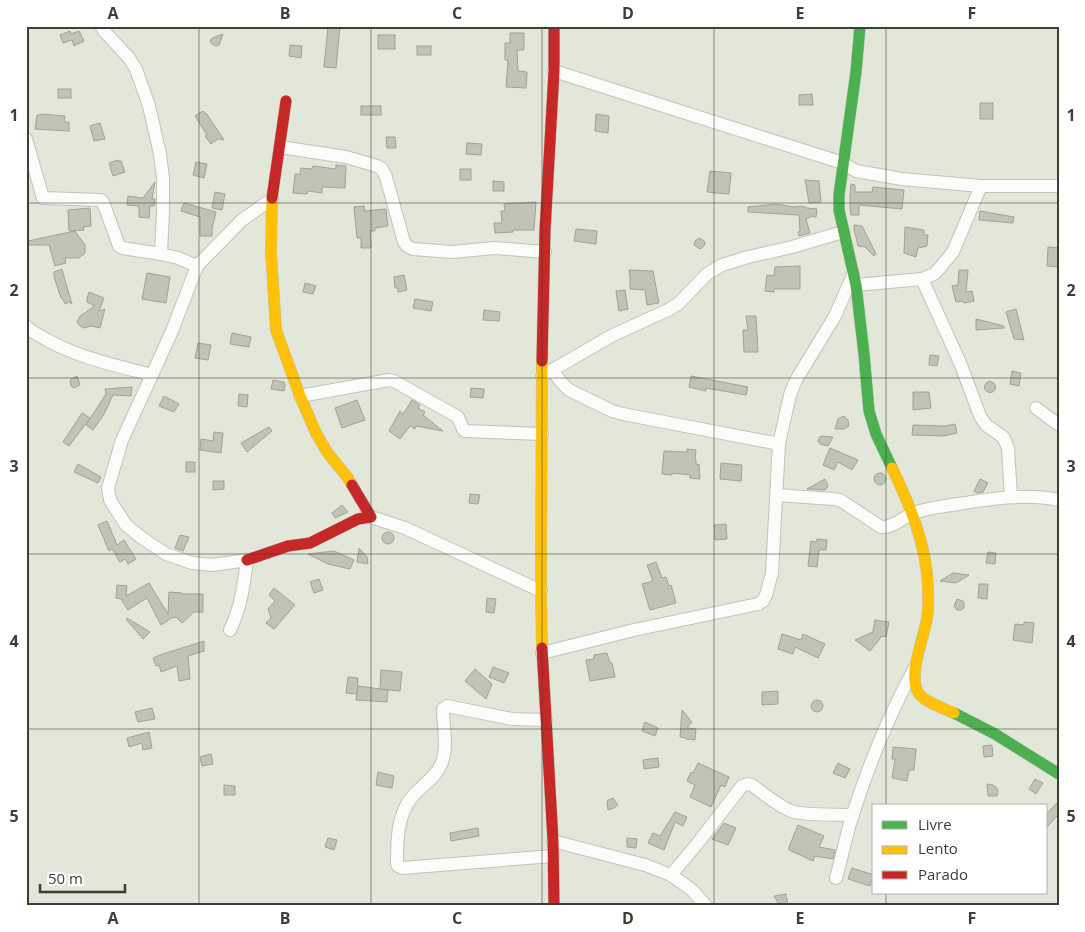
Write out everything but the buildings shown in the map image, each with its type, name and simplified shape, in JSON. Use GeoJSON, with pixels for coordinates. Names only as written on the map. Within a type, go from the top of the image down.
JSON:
{"type":"FeatureCollection","features":[{"type":"Feature","properties":{"kind":"street"},"geometry":{"type":"LineString","coordinates":[[101,26],[129,58],[136,69],[149,106],[160,154],[163,178],[164,211],[161,254]]}},
{"type":"Feature","properties":{"kind":"street"},"geometry":{"type":"LineString","coordinates":[[554,26],[554,72],[545,252],[547,373],[542,434],[542,653],[553,841],[554,906]]}},
{"type":"Feature","properties":{"kind":"street"},"geometry":{"type":"LineString","coordinates":[[836,878],[853,815],[897,700],[915,666],[928,615],[925,557],[912,514],[902,488],[876,434],[869,411],[864,354],[854,280],[839,210],[860,26]]}},
{"type":"Feature","properties":{"kind":"street"},"geometry":{"type":"LineString","coordinates":[[554,72],[843,163],[856,171],[891,178],[980,186],[1059,186]]}},
{"type":"Feature","properties":{"kind":"street"},"geometry":{"type":"LineString","coordinates":[[286,100],[272,199],[271,221],[276,330],[300,396],[316,433],[348,478],[371,517]]}},
{"type":"Feature","properties":{"kind":"street"},"geometry":{"type":"LineString","coordinates":[[26,139],[43,198],[101,200],[119,246],[178,258],[197,266]]}},
{"type":"Feature","properties":{"kind":"street"},"geometry":{"type":"LineString","coordinates":[[280,147],[346,157],[382,169],[386,177],[404,242],[413,249],[452,252],[495,248],[545,252]]}},
{"type":"Feature","properties":{"kind":"street"},"geometry":{"type":"LineString","coordinates":[[854,280],[922,280],[934,274],[953,252],[980,186]]}},
{"type":"Feature","properties":{"kind":"street"},"geometry":{"type":"LineString","coordinates":[[272,199],[242,220],[197,266],[172,331],[122,440],[108,488],[110,500],[126,525],[166,554],[192,563],[213,565],[246,560],[288,546],[310,543],[358,519],[371,517],[414,532],[542,591]]}},
{"type":"Feature","properties":{"kind":"street"},"geometry":{"type":"LineString","coordinates":[[547,373],[613,335],[678,304],[707,274],[722,265],[843,232]]}},
{"type":"Feature","properties":{"kind":"street"},"geometry":{"type":"LineString","coordinates":[[542,653],[634,630],[758,604],[764,601],[772,573],[779,444],[790,395],[796,380],[835,316],[854,280]]}},
{"type":"Feature","properties":{"kind":"street"},"geometry":{"type":"LineString","coordinates":[[922,280],[961,365],[980,416],[986,424],[1003,437],[1008,448],[1011,497]]}},
{"type":"Feature","properties":{"kind":"street"},"geometry":{"type":"LineString","coordinates":[[26,326],[54,344],[83,356],[152,375]]}},
{"type":"Feature","properties":{"kind":"street"},"geometry":{"type":"LineString","coordinates":[[547,373],[569,390],[612,411],[779,444]]}},
{"type":"Feature","properties":{"kind":"street"},"geometry":{"type":"LineString","coordinates":[[300,396],[389,380],[458,416],[465,431],[542,434]]}},
{"type":"Feature","properties":{"kind":"street"},"geometry":{"type":"LineString","coordinates":[[1036,408],[1059,425]]}},
{"type":"Feature","properties":{"kind":"street"},"geometry":{"type":"LineString","coordinates":[[777,495],[840,500],[881,527],[893,525],[912,514],[925,510],[1011,497],[1059,500]]}},
{"type":"Feature","properties":{"kind":"street"},"geometry":{"type":"LineString","coordinates":[[230,630],[234,623],[243,589],[246,560]]}},
{"type":"Feature","properties":{"kind":"street"},"geometry":{"type":"LineString","coordinates":[[915,666],[916,687],[918,693],[925,699],[1017,746],[1059,774]]}},
{"type":"Feature","properties":{"kind":"street"},"geometry":{"type":"LineString","coordinates":[[546,720],[512,719],[447,706],[443,708],[445,745],[442,760],[437,773],[412,798],[406,808],[397,838],[397,863],[402,868],[553,856]]}},
{"type":"Feature","properties":{"kind":"street"},"geometry":{"type":"LineString","coordinates":[[670,875],[742,786],[747,784],[752,785],[793,812],[853,815]]}},
{"type":"Feature","properties":{"kind":"street"},"geometry":{"type":"LineString","coordinates":[[553,841],[645,865],[670,875],[692,890],[706,906]]}},
{"type":"Feature","properties":{"kind":"traffic: fast"},"geometry":{"type":"LineString","coordinates":[[860,26],[856,72],[839,195],[839,210],[856,285],[869,411],[876,434],[892,468]]}},
{"type":"Feature","properties":{"kind":"traffic: fast"},"geometry":{"type":"LineString","coordinates":[[954,713],[995,734],[1059,774]]}},
{"type":"Feature","properties":{"kind":"traffic: slow"},"geometry":{"type":"LineString","coordinates":[[272,198],[271,252],[276,330],[300,396],[316,433],[327,452],[352,485]]}},
{"type":"Feature","properties":{"kind":"traffic: slow"},"geometry":{"type":"LineString","coordinates":[[542,361],[542,648]]}},
{"type":"Feature","properties":{"kind":"traffic: slow"},"geometry":{"type":"LineString","coordinates":[[892,468],[916,526],[927,572],[928,614],[916,666],[915,684],[918,692],[924,699],[954,713]]}},
{"type":"Feature","properties":{"kind":"traffic: jam"},"geometry":{"type":"LineString","coordinates":[[542,361],[545,230],[554,71],[554,26]]}},
{"type":"Feature","properties":{"kind":"traffic: jam"},"geometry":{"type":"LineString","coordinates":[[272,198],[286,101]]}},
{"type":"Feature","properties":{"kind":"traffic: jam"},"geometry":{"type":"LineString","coordinates":[[247,560],[288,546],[310,543],[358,519],[371,517],[352,485]]}},
{"type":"Feature","properties":{"kind":"traffic: jam"},"geometry":{"type":"LineString","coordinates":[[542,648],[553,841],[554,906]]}}]}
